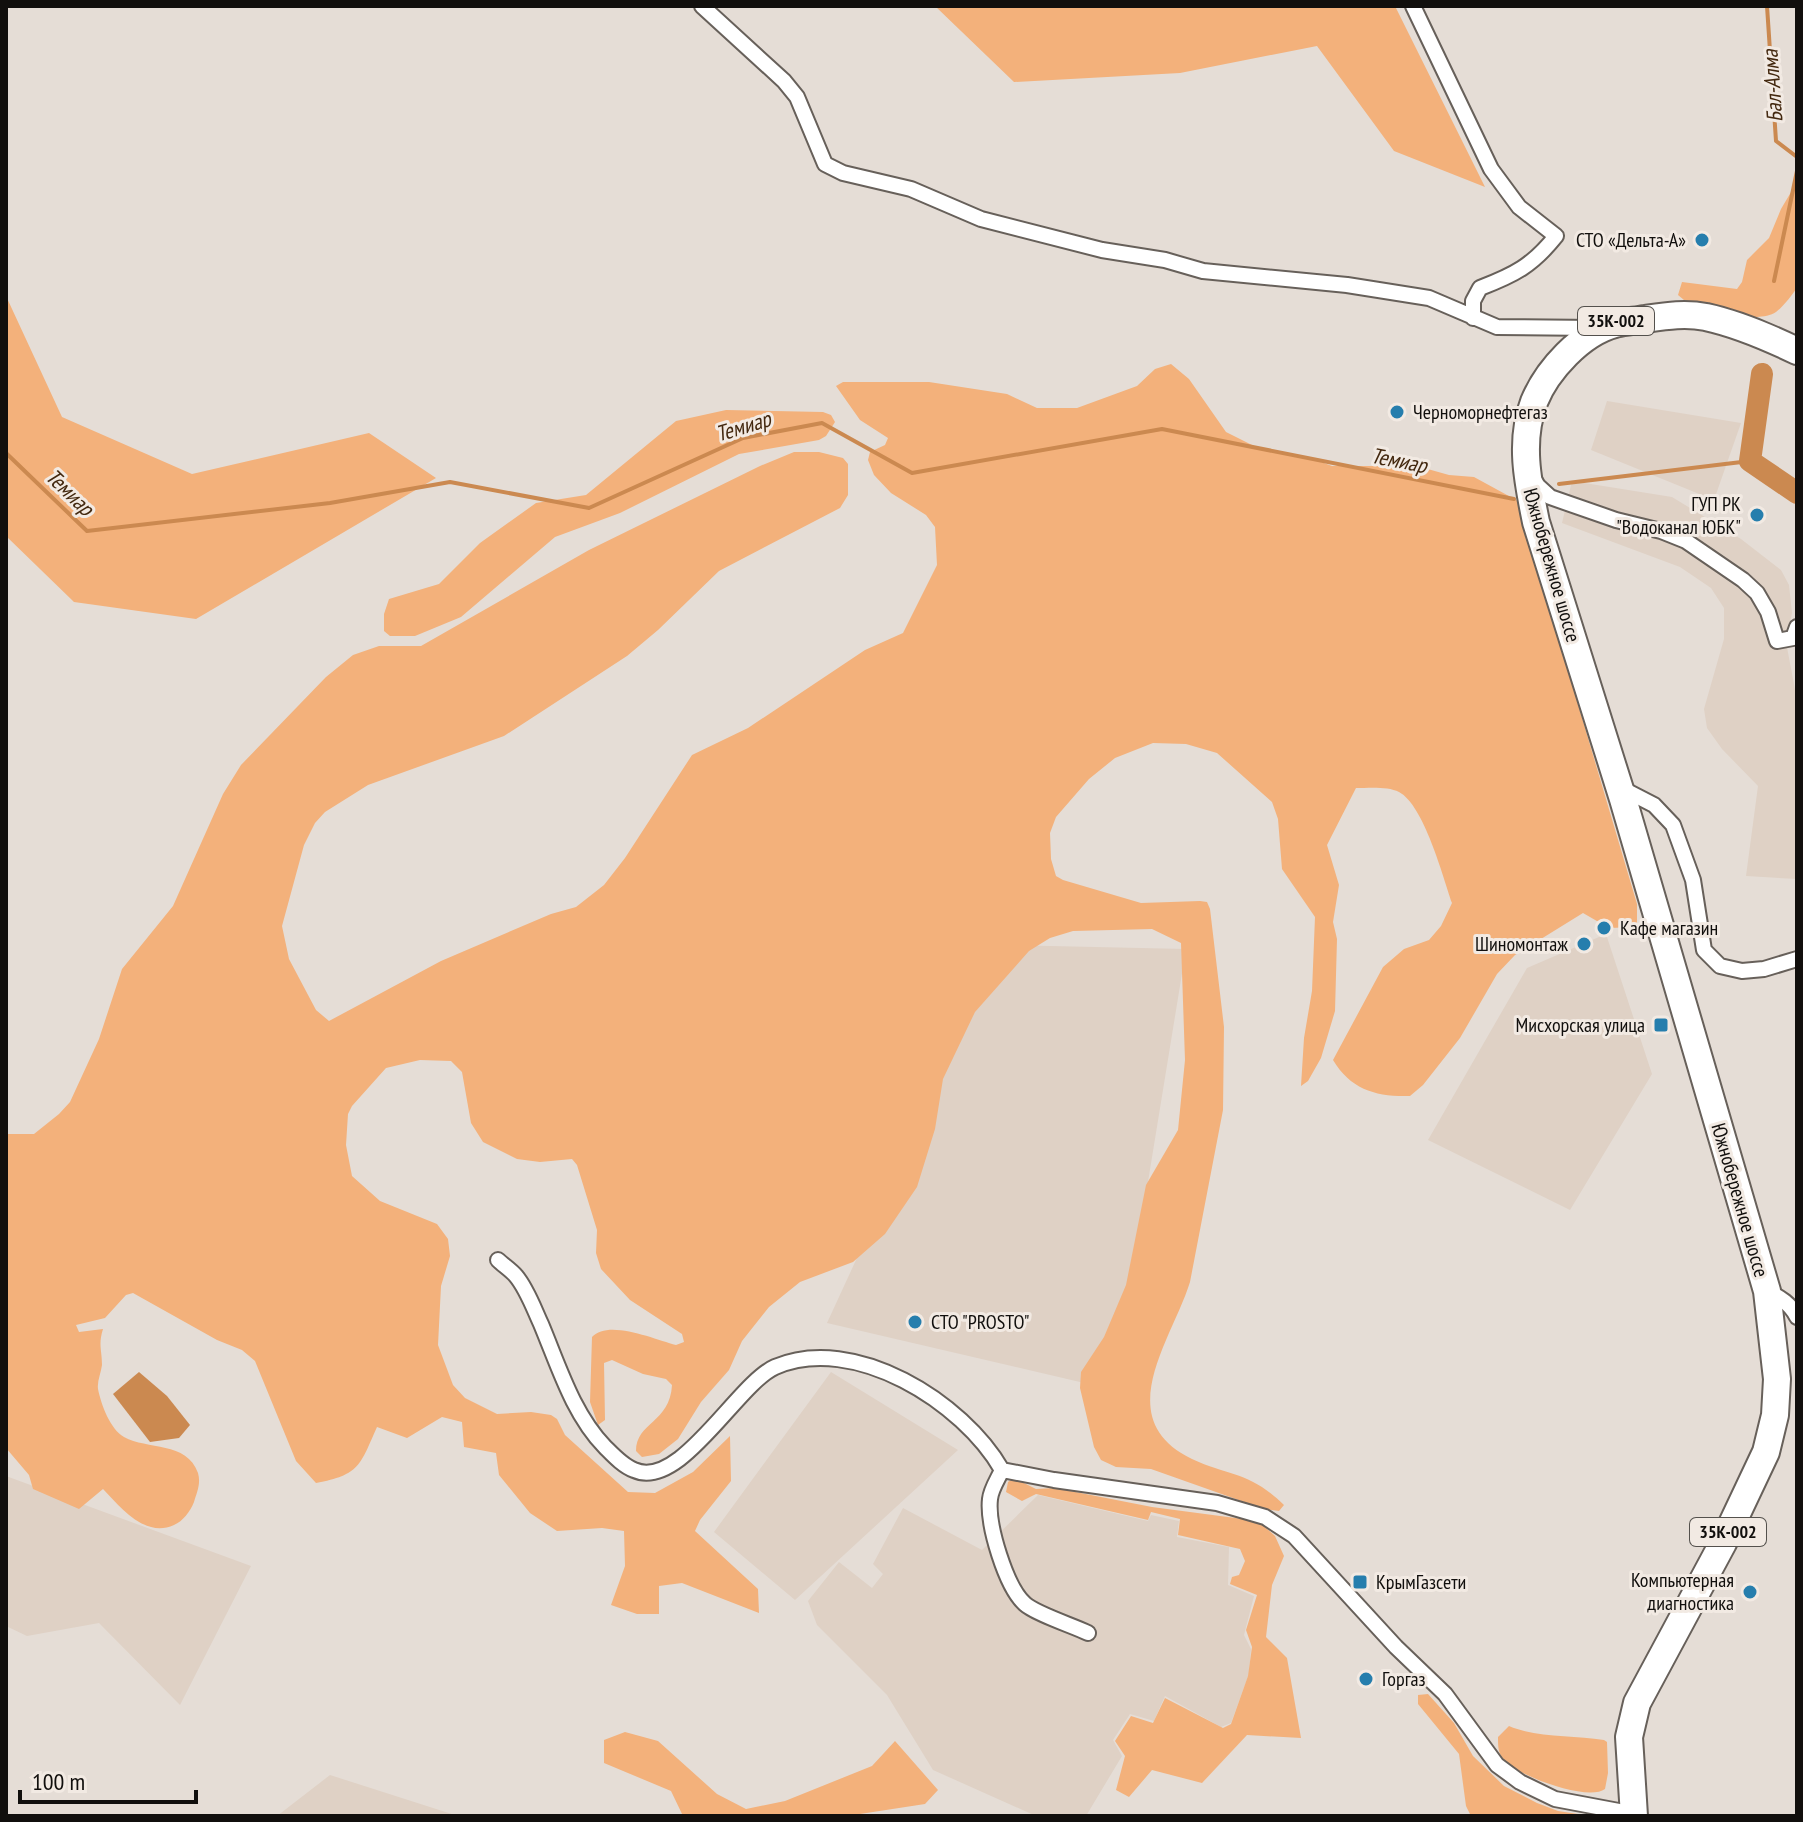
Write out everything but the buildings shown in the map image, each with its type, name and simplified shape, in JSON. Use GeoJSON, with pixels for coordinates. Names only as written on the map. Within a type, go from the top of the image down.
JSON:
{"type":"FeatureCollection","features":[{"type":"Feature","properties":{"kind":"highway","name":"Южнобережное шоссе"},"geometry":{"type":"LineString","coordinates":[[1627,1815],[1629,1737],[1637,1703],[1723,1543],[1766,1452],[1775,1415],[1777,1379],[1762,1292],[1540,537],[1524,469],[1521,436],[1538,382],[1555,359],[1598,328],[1619,320],[1672,312],[1706,315],[1763,332],[1797,350]]}},
{"type":"Feature","properties":{"kind":"highway","name":"Южнобережное шоссе"},"geometry":{"type":"LineString","coordinates":[[1524,469],[1531,414],[1545,380],[1580,344],[1601,330],[1615,324],[1672,314],[1705,317],[1765,335],[1797,350]]}},
{"type":"Feature","properties":{"kind":"highway","name":"Южнобережное шоссе"},"geometry":{"type":"LineString","coordinates":[[1627,1815],[1620,1736],[1629,1701],[1690,1578],[1724,1521],[1763,1444],[1771,1383],[1762,1292]]}},
{"type":"Feature","properties":{"kind":"street"},"geometry":{"type":"LineString","coordinates":[[702,6],[793,91],[825,164],[837,171],[911,189],[981,219],[1102,250],[1165,260],[1203,271],[1347,285],[1429,298],[1497,327],[1598,328]]}},
{"type":"Feature","properties":{"kind":"street"},"geometry":{"type":"LineString","coordinates":[[1413,6],[1491,169],[1519,207],[1556,236],[1545,251],[1522,271],[1480,288],[1473,301],[1473,318]]}},
{"type":"Feature","properties":{"kind":"street"},"geometry":{"type":"LineString","coordinates":[[1524,469],[1550,497],[1686,541],[1757,593],[1768,612],[1777,641],[1793,638],[1797,627]]}},
{"type":"Feature","properties":{"kind":"street"},"geometry":{"type":"LineString","coordinates":[[1614,788],[1654,805],[1673,825],[1693,880],[1704,950],[1720,966],[1742,971],[1764,969],[1797,959]]}},
{"type":"Feature","properties":{"kind":"street"},"geometry":{"type":"LineString","coordinates":[[498,1260],[517,1277],[589,1430],[635,1471],[653,1471],[676,1462],[705,1437],[748,1386],[775,1368],[811,1358],[849,1361],[890,1373],[930,1394],[991,1451],[1002,1470],[1217,1503],[1265,1517],[1294,1536],[1396,1647],[1445,1694],[1497,1765],[1520,1782],[1555,1799],[1627,1815]]}},
{"type":"Feature","properties":{"kind":"street"},"geometry":{"type":"LineString","coordinates":[[1762,1292],[1780,1297],[1794,1309],[1797,1317]]}},
{"type":"Feature","properties":{"kind":"street"},"geometry":{"type":"LineString","coordinates":[[1002,1470],[990,1495],[991,1517],[1007,1575],[1027,1606],[1088,1633]]}},
{"type":"Feature","properties":{"kind":"shaded area"},"geometry":{"type":"Polygon","coordinates":[[[935,6],[1395,6],[1485,187],[1394,151],[1317,46],[1180,73],[1014,82],[935,6]]]}},
{"type":"Feature","properties":{"kind":"shaded area"},"geometry":{"type":"Polygon","coordinates":[[[1797,182],[1797,288],[1779,310],[1767,316],[1744,316],[1684,300],[1678,295],[1682,282],[1737,289],[1742,282],[1747,260],[1769,238],[1797,182]]]}},
{"type":"Feature","properties":{"kind":"shaded area"},"geometry":{"type":"Polygon","coordinates":[[[6,296],[62,417],[192,474],[369,433],[436,478],[196,619],[74,602],[6,536],[6,296]]]}},
{"type":"Feature","properties":{"kind":"shaded area"},"geometry":{"type":"Polygon","coordinates":[[[1171,364],[1189,379],[1226,432],[1256,447],[1308,457],[1332,466],[1417,466],[1449,475],[1474,477],[1518,501],[1637,904],[1637,927],[1609,928],[1583,913],[1515,955],[1497,974],[1460,1038],[1423,1085],[1410,1096],[1366,1090],[1348,1078],[1333,1060],[1383,967],[1404,949],[1429,940],[1441,926],[1452,903],[1432,843],[1408,799],[1389,789],[1356,788],[1327,845],[1339,885],[1333,922],[1337,939],[1335,1011],[1321,1058],[1308,1081],[1301,1086],[1304,1038],[1312,991],[1315,917],[1282,869],[1278,819],[1272,802],[1217,753],[1186,744],[1153,743],[1115,758],[1089,779],[1056,817],[1050,833],[1051,859],[1056,876],[1141,903],[1200,901],[1207,902],[1210,909],[1224,1027],[1223,1110],[1190,1282],[1161,1353],[1153,1377],[1150,1401],[1154,1423],[1167,1442],[1192,1459],[1260,1486],[1284,1505],[1279,1511],[1264,1509],[1151,1469],[1116,1467],[1101,1460],[1094,1447],[1080,1388],[1081,1372],[1104,1337],[1126,1285],[1146,1185],[1178,1130],[1185,1060],[1181,943],[1152,929],[1073,931],[1050,938],[1029,951],[975,1012],[943,1079],[935,1129],[917,1187],[885,1234],[853,1262],[800,1282],[769,1307],[742,1341],[729,1370],[701,1402],[678,1439],[659,1454],[642,1457],[636,1451],[637,1441],[666,1407],[672,1385],[666,1379],[643,1374],[612,1360],[604,1363],[605,1420],[598,1425],[590,1402],[592,1337],[599,1332],[620,1330],[676,1345],[684,1342],[682,1334],[630,1300],[601,1269],[596,1253],[597,1230],[577,1165],[572,1159],[540,1162],[517,1159],[483,1142],[471,1123],[462,1072],[451,1061],[420,1060],[386,1068],[352,1106],[348,1114],[346,1145],[352,1176],[380,1201],[437,1224],[448,1239],[450,1256],[441,1286],[438,1345],[453,1385],[465,1398],[497,1414],[531,1412],[551,1415],[557,1419],[565,1435],[628,1492],[655,1493],[693,1472],[730,1436],[731,1481],[695,1531],[758,1589],[759,1613],[682,1583],[659,1586],[659,1614],[637,1614],[611,1605],[625,1566],[624,1531],[602,1528],[557,1531],[530,1513],[499,1475],[496,1453],[464,1447],[462,1422],[442,1417],[407,1438],[377,1427],[357,1466],[342,1476],[316,1483],[296,1461],[255,1361],[242,1350],[217,1340],[133,1293],[126,1295],[105,1318],[76,1325],[79,1332],[103,1329],[98,1389],[110,1422],[119,1433],[133,1441],[176,1451],[193,1463],[199,1481],[192,1506],[177,1523],[153,1528],[134,1519],[103,1489],[79,1509],[33,1489],[29,1475],[6,1448],[6,1134],[34,1134],[70,1102],[99,1039],[122,969],[173,906],[223,794],[241,765],[326,677],[353,655],[379,646],[421,646],[589,550],[794,452],[819,452],[843,458],[848,464],[848,495],[840,508],[719,571],[627,656],[504,736],[368,785],[325,812],[315,823],[304,845],[282,926],[289,959],[316,1010],[329,1021],[441,961],[551,914],[576,907],[604,885],[625,858],[692,755],[748,728],[865,650],[903,633],[937,565],[935,527],[926,515],[891,493],[874,475],[868,460],[870,452],[885,445],[888,438],[860,420],[836,386],[843,382],[929,382],[1007,394],[1037,408],[1077,408],[1137,386],[1155,369],[1171,364]]]}},
{"type":"Feature","properties":{"kind":"shaded area"},"geometry":{"type":"Polygon","coordinates":[[[1607,401],[1741,423],[1714,500],[1591,450],[1607,401]]]}},
{"type":"Feature","properties":{"kind":"shaded area"},"geometry":{"type":"Polygon","coordinates":[[[726,410],[823,412],[831,415],[835,422],[826,436],[819,440],[739,454],[620,513],[555,537],[461,617],[415,636],[390,636],[384,631],[384,614],[389,599],[439,584],[480,543],[536,503],[586,495],[676,421],[726,410]]]}},
{"type":"Feature","properties":{"kind":"shaded area"},"geometry":{"type":"Polygon","coordinates":[[[1572,481],[1672,497],[1741,539],[1781,570],[1789,585],[1792,613],[1786,642],[1797,700],[1797,879],[1746,876],[1758,786],[1722,749],[1707,728],[1704,709],[1724,639],[1724,608],[1711,588],[1680,567],[1562,523],[1572,481]]]}},
{"type":"Feature","properties":{"kind":"shaded area"},"geometry":{"type":"Polygon","coordinates":[[[1606,934],[1652,1074],[1570,1210],[1428,1140],[1527,968],[1606,934]]]}},
{"type":"Feature","properties":{"kind":"shaded area"},"geometry":{"type":"Polygon","coordinates":[[[1001,945],[1186,949],[1114,1390],[827,1323],[1001,945]]]}},
{"type":"Feature","properties":{"kind":"shaded area"},"geometry":{"type":"Polygon","coordinates":[[[139,1372],[167,1396],[190,1425],[179,1438],[150,1442],[113,1394],[139,1372]]]}},
{"type":"Feature","properties":{"kind":"shaded area"},"geometry":{"type":"Polygon","coordinates":[[[831,1372],[958,1450],[795,1600],[714,1532],[831,1372]]]}},
{"type":"Feature","properties":{"kind":"shaded area"},"geometry":{"type":"Polygon","coordinates":[[[6,1476],[251,1566],[180,1705],[99,1623],[27,1636],[6,1626],[6,1476]]]}},
{"type":"Feature","properties":{"kind":"shaded area"},"geometry":{"type":"Polygon","coordinates":[[[1014,1478],[1036,1489],[1055,1488],[1152,1507],[1258,1521],[1275,1536],[1284,1556],[1272,1585],[1266,1637],[1287,1658],[1301,1738],[1247,1735],[1202,1783],[1152,1770],[1129,1797],[1116,1790],[1125,1756],[1115,1741],[1131,1716],[1153,1723],[1165,1698],[1223,1728],[1231,1724],[1248,1676],[1252,1647],[1246,1630],[1257,1595],[1230,1584],[1232,1577],[1239,1575],[1245,1561],[1240,1549],[1178,1535],[1180,1519],[1151,1512],[1148,1520],[1036,1494],[1022,1501],[1006,1492],[1008,1482],[1014,1478]]]}},
{"type":"Feature","properties":{"kind":"shaded area"},"geometry":{"type":"Polygon","coordinates":[[[1038,1495],[1148,1521],[1151,1515],[1179,1521],[1177,1537],[1229,1547],[1228,1585],[1254,1596],[1244,1635],[1251,1649],[1249,1674],[1231,1723],[1221,1727],[1165,1696],[1154,1721],[1130,1714],[1113,1740],[1122,1756],[1086,1816],[1036,1816],[933,1770],[887,1695],[817,1625],[808,1601],[839,1562],[872,1588],[883,1574],[873,1564],[903,1508],[982,1550],[1038,1495]]]}},
{"type":"Feature","properties":{"kind":"shaded area"},"geometry":{"type":"Polygon","coordinates":[[[1428,1694],[1454,1723],[1473,1756],[1504,1786],[1558,1811],[1591,1816],[1471,1816],[1466,1806],[1459,1754],[1418,1704],[1418,1695],[1428,1694]]]}},
{"type":"Feature","properties":{"kind":"shaded area"},"geometry":{"type":"Polygon","coordinates":[[[1509,1726],[1543,1734],[1604,1740],[1607,1742],[1608,1773],[1605,1789],[1596,1792],[1570,1790],[1538,1780],[1513,1767],[1503,1758],[1498,1747],[1498,1737],[1509,1726]]]}},
{"type":"Feature","properties":{"kind":"shaded area"},"geometry":{"type":"Polygon","coordinates":[[[625,1732],[658,1741],[717,1794],[746,1809],[785,1801],[872,1766],[895,1741],[938,1790],[925,1804],[847,1816],[683,1816],[671,1791],[604,1763],[604,1740],[625,1732]]]}},
{"type":"Feature","properties":{"kind":"shaded area"},"geometry":{"type":"Polygon","coordinates":[[[330,1775],[458,1816],[277,1816],[330,1775]]]}},
{"type":"Feature","properties":{"kind":"waterway","name":"Бал-Алма"},"geometry":{"type":"LineString","coordinates":[[1767,6],[1776,141],[1797,157]]}},
{"type":"Feature","properties":{"kind":"waterway","name":"Бал-Алма"},"geometry":{"type":"LineString","coordinates":[[1774,281],[1797,171]]}},
{"type":"Feature","properties":{"kind":"waterway","name":"Бал-Алма"},"geometry":{"type":"LineString","coordinates":[[1762,374],[1750,461],[1797,493]]}},
{"type":"Feature","properties":{"kind":"waterway","name":"Темиар"},"geometry":{"type":"LineString","coordinates":[[6,453],[87,531],[330,503],[450,482],[589,508],[743,438],[822,423],[912,473],[1162,429],[1514,499]]}},
{"type":"Feature","properties":{"kind":"waterway","name":"Темиар"},"geometry":{"type":"LineString","coordinates":[[1559,484],[1750,461]]}},
{"type":"Feature","properties":{"kind":"place","name":"СТО «Дельта-А»"},"geometry":{"type":"Point","coordinates":[1702,240]}},
{"type":"Feature","properties":{"kind":"place","name":"Черноморнефтегаз"},"geometry":{"type":"Point","coordinates":[1397,412]}},
{"type":"Feature","properties":{"kind":"place","name":"ГУП РК \"Водоканал ЮБК\""},"geometry":{"type":"Point","coordinates":[1757,515]}},
{"type":"Feature","properties":{"kind":"place","name":"Кафе магазин"},"geometry":{"type":"Point","coordinates":[1604,928]}},
{"type":"Feature","properties":{"kind":"place","name":"Шиномонтаж"},"geometry":{"type":"Point","coordinates":[1584,944]}},
{"type":"Feature","properties":{"kind":"place","name":"Мисхорская улица"},"geometry":{"type":"Point","coordinates":[1661,1025]}},
{"type":"Feature","properties":{"kind":"place","name":"СТО \"PROSTO\""},"geometry":{"type":"Point","coordinates":[915,1322]}},
{"type":"Feature","properties":{"kind":"place","name":"КрымГазсети"},"geometry":{"type":"Point","coordinates":[1360,1582]}},
{"type":"Feature","properties":{"kind":"place","name":"Компьютерная диагностика"},"geometry":{"type":"Point","coordinates":[1750,1592]}},
{"type":"Feature","properties":{"kind":"place","name":"Горгаз"},"geometry":{"type":"Point","coordinates":[1366,1679]}}]}
